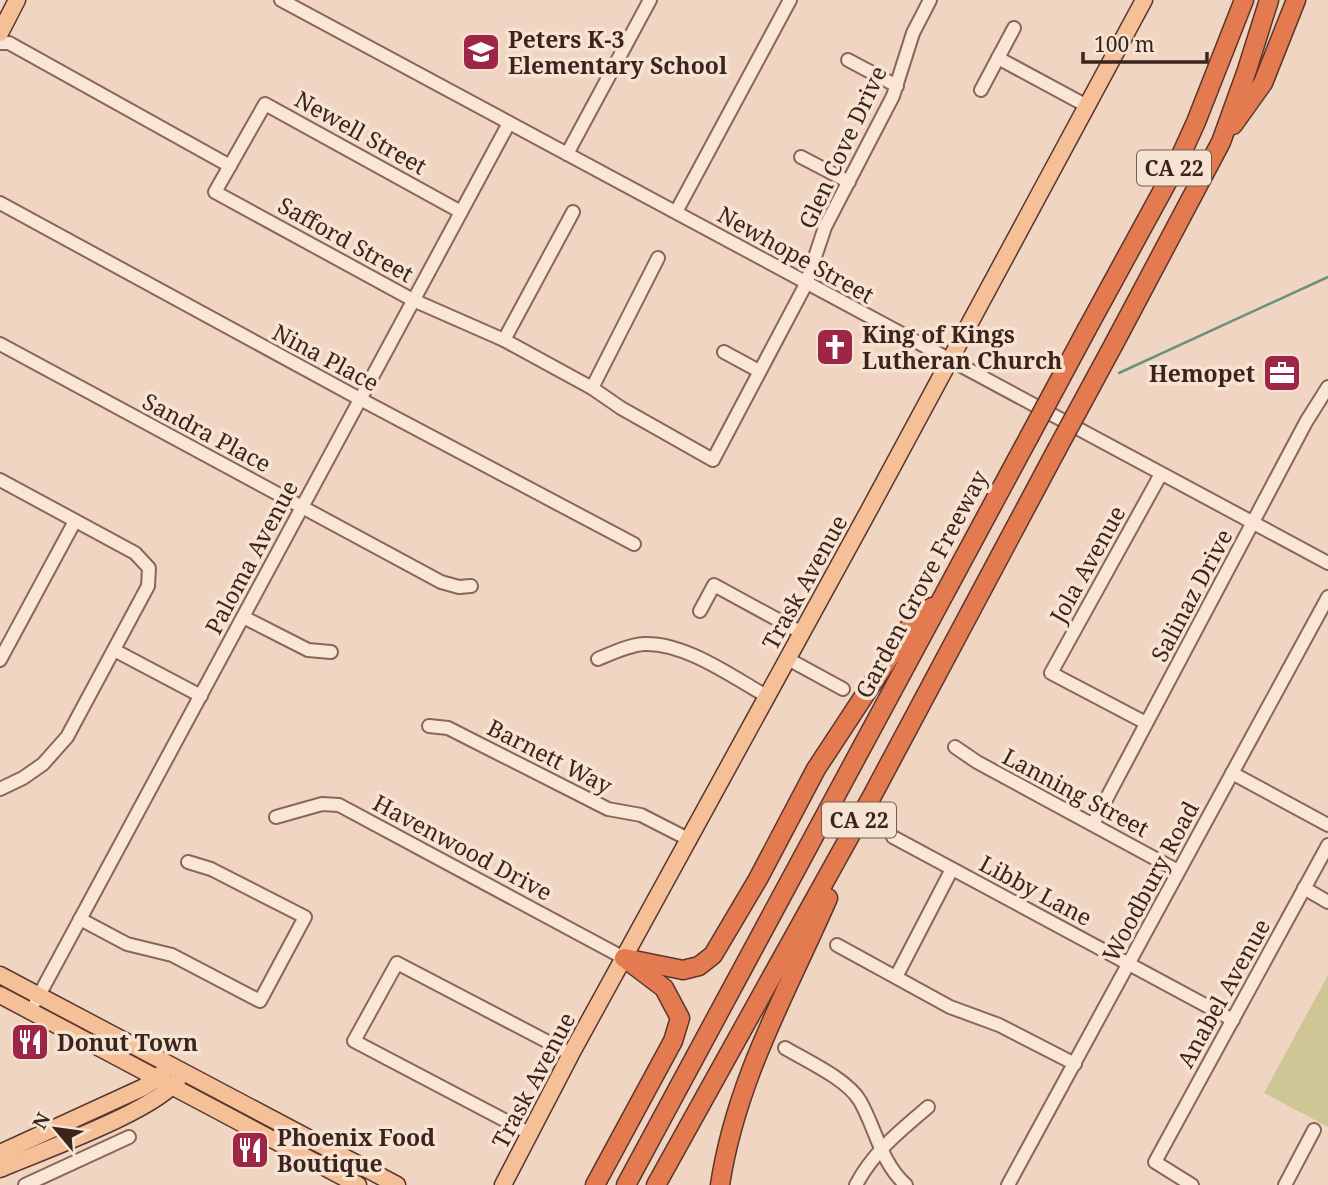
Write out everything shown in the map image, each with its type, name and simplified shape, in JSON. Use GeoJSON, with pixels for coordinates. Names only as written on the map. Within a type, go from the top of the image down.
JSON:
{"type":"FeatureCollection","features":[{"type":"Feature","properties":{"kind":"highway","name":"Garden Grove Freeway"},"geometry":{"type":"LineString","coordinates":[[626,1185],[1176,166],[1244,0]]}},
{"type":"Feature","properties":{"kind":"highway","name":"CA 22"},"geometry":{"type":"LineString","coordinates":[[656,1185],[871,798],[1222,142],[1269,0]]}},
{"type":"Feature","properties":{"kind":"highway"},"geometry":{"type":"LineString","coordinates":[[1222,142],[1263,83],[1296,0]]}},
{"type":"Feature","properties":{"kind":"highway"},"geometry":{"type":"LineString","coordinates":[[624,958],[683,970],[699,966],[713,956],[816,769],[912,623],[938,603]]}},
{"type":"Feature","properties":{"kind":"highway"},"geometry":{"type":"LineString","coordinates":[[720,1185],[729,1138],[752,1064],[871,798]]}},
{"type":"Feature","properties":{"kind":"highway"},"geometry":{"type":"LineString","coordinates":[[595,1185],[673,1041],[680,1018],[664,988],[624,958]]}},
{"type":"Feature","properties":{"kind":"main road"},"geometry":{"type":"LineString","coordinates":[[0,33],[18,0]]}},
{"type":"Feature","properties":{"kind":"main road","name":"Trask Avenue"},"geometry":{"type":"LineString","coordinates":[[503,1185],[571,1054],[768,697],[1144,0]]}},
{"type":"Feature","properties":{"kind":"main road"},"geometry":{"type":"LineString","coordinates":[[0,975],[397,1185]]}},
{"type":"Feature","properties":{"kind":"main road"},"geometry":{"type":"LineString","coordinates":[[0,995],[358,1185]]}},
{"type":"Feature","properties":{"kind":"main road"},"geometry":{"type":"LineString","coordinates":[[2,1160],[177,1068]]}},
{"type":"Feature","properties":{"kind":"main road"},"geometry":{"type":"LineString","coordinates":[[2,1160],[106,1123],[151,1102],[173,1086],[177,1068]]}},
{"type":"Feature","properties":{"kind":"street","name":"Newhope Street"},"geometry":{"type":"LineString","coordinates":[[281,0],[1328,563]]}},
{"type":"Feature","properties":{"kind":"street"},"geometry":{"type":"LineString","coordinates":[[567,154],[650,0]]}},
{"type":"Feature","properties":{"kind":"street"},"geometry":{"type":"LineString","coordinates":[[676,212],[790,0]]}},
{"type":"Feature","properties":{"kind":"street","name":"Glen Cove Drive"},"geometry":{"type":"LineString","coordinates":[[713,460],[806,284],[825,227],[897,86],[913,33],[930,0]]}},
{"type":"Feature","properties":{"kind":"street"},"geometry":{"type":"LineString","coordinates":[[981,90],[1014,28]]}},
{"type":"Feature","properties":{"kind":"street"},"geometry":{"type":"LineString","coordinates":[[0,43],[9,43],[230,166]]}},
{"type":"Feature","properties":{"kind":"street"},"geometry":{"type":"LineString","coordinates":[[998,58],[1087,106]]}},
{"type":"Feature","properties":{"kind":"street"},"geometry":{"type":"LineString","coordinates":[[848,60],[897,86]]}},
{"type":"Feature","properties":{"kind":"street","name":"Newell Street"},"geometry":{"type":"LineString","coordinates":[[230,166],[265,104],[461,212]]}},
{"type":"Feature","properties":{"kind":"street","name":"Paloma Avenue"},"geometry":{"type":"LineString","coordinates":[[31,1011],[509,123]]}},
{"type":"Feature","properties":{"kind":"street"},"geometry":{"type":"LineString","coordinates":[[801,157],[849,182]]}},
{"type":"Feature","properties":{"kind":"street","name":"Safford Street"},"geometry":{"type":"LineString","coordinates":[[230,166],[215,192],[414,300],[504,340],[592,388],[621,408],[713,460]]}},
{"type":"Feature","properties":{"kind":"street","name":"Nina Place"},"geometry":{"type":"LineString","coordinates":[[0,204],[634,544]]}},
{"type":"Feature","properties":{"kind":"street"},"geometry":{"type":"LineString","coordinates":[[504,340],[573,212]]}},
{"type":"Feature","properties":{"kind":"street"},"geometry":{"type":"LineString","coordinates":[[592,388],[658,258]]}},
{"type":"Feature","properties":{"kind":"street","name":"Sandra Place"},"geometry":{"type":"LineString","coordinates":[[0,344],[441,582],[459,587],[471,586]]}},
{"type":"Feature","properties":{"kind":"street"},"geometry":{"type":"LineString","coordinates":[[724,352],[760,371]]}},
{"type":"Feature","properties":{"kind":"street","name":"Salinaz Drive"},"geometry":{"type":"LineString","coordinates":[[1093,824],[1306,422],[1328,387]]}},
{"type":"Feature","properties":{"kind":"street","name":"Jola Avenue"},"geometry":{"type":"LineString","coordinates":[[1146,723],[1051,673],[1161,474]]}},
{"type":"Feature","properties":{"kind":"street"},"geometry":{"type":"LineString","coordinates":[[0,480],[135,553],[149,568],[148,586],[67,737],[43,764],[0,789]]}},
{"type":"Feature","properties":{"kind":"street"},"geometry":{"type":"LineString","coordinates":[[0,660],[75,521]]}},
{"type":"Feature","properties":{"kind":"street"},"geometry":{"type":"LineString","coordinates":[[700,611],[714,585],[802,633]]}},
{"type":"Feature","properties":{"kind":"street","name":"Woodbury Road"},"geometry":{"type":"LineString","coordinates":[[1009,1185],[1328,597]]}},
{"type":"Feature","properties":{"kind":"street"},"geometry":{"type":"LineString","coordinates":[[243,617],[308,650],[331,652]]}},
{"type":"Feature","properties":{"kind":"street"},"geometry":{"type":"LineString","coordinates":[[598,659],[644,644],[671,648],[697,657],[768,697]]}},
{"type":"Feature","properties":{"kind":"street"},"geometry":{"type":"LineString","coordinates":[[114,650],[201,696]]}},
{"type":"Feature","properties":{"kind":"street"},"geometry":{"type":"LineString","coordinates":[[788,659],[843,689]]}},
{"type":"Feature","properties":{"kind":"street","name":"Barnett Way"},"geometry":{"type":"LineString","coordinates":[[429,726],[448,728],[608,810],[641,815],[690,840]]}},
{"type":"Feature","properties":{"kind":"street","name":"Lanning Street"},"geometry":{"type":"LineString","coordinates":[[955,747],[977,762],[1178,871]]}},
{"type":"Feature","properties":{"kind":"street"},"geometry":{"type":"LineString","coordinates":[[1232,773],[1328,825]]}},
{"type":"Feature","properties":{"kind":"street","name":"Havenwood Drive"},"geometry":{"type":"LineString","coordinates":[[276,817],[322,804],[339,805],[624,958]]}},
{"type":"Feature","properties":{"kind":"street","name":"Libby Lane"},"geometry":{"type":"LineString","coordinates":[[893,837],[1233,1020]]}},
{"type":"Feature","properties":{"kind":"street","name":"Anabel Avenue"},"geometry":{"type":"LineString","coordinates":[[1192,1185],[1155,1162],[1328,845]]}},
{"type":"Feature","properties":{"kind":"street"},"geometry":{"type":"LineString","coordinates":[[80,919],[127,944],[179,958],[260,1001],[305,917],[211,869],[188,862]]}},
{"type":"Feature","properties":{"kind":"street"},"geometry":{"type":"LineString","coordinates":[[896,977],[952,869]]}},
{"type":"Feature","properties":{"kind":"street"},"geometry":{"type":"LineString","coordinates":[[1304,888],[1328,902]]}},
{"type":"Feature","properties":{"kind":"street"},"geometry":{"type":"LineString","coordinates":[[837,945],[950,1007],[999,1025],[1075,1064]]}},
{"type":"Feature","properties":{"kind":"street"},"geometry":{"type":"LineString","coordinates":[[531,1134],[354,1041],[397,963],[571,1054]]}},
{"type":"Feature","properties":{"kind":"street"},"geometry":{"type":"LineString","coordinates":[[785,1048],[846,1086],[859,1099],[892,1173],[906,1185]]}},
{"type":"Feature","properties":{"kind":"street"},"geometry":{"type":"LineString","coordinates":[[856,1185],[881,1148],[928,1107]]}},
{"type":"Feature","properties":{"kind":"street"},"geometry":{"type":"LineString","coordinates":[[106,1123],[117,1142]]}},
{"type":"Feature","properties":{"kind":"street"},"geometry":{"type":"LineString","coordinates":[[1285,1185],[1314,1130]]}},
{"type":"Feature","properties":{"kind":"street"},"geometry":{"type":"LineString","coordinates":[[25,1185],[129,1136]]}},
{"type":"Feature","properties":{"kind":"shaded area"},"geometry":{"type":"Polygon","coordinates":[[[1328,975],[1328,1127],[1264,1093],[1328,975]]]}},
{"type":"Feature","properties":{"kind":"waterway"},"geometry":{"type":"LineString","coordinates":[[1119,373],[1328,277]]}},
{"type":"Feature","properties":{"kind":"place","name":"Peters K-3 Elementary School"},"geometry":{"type":"Point","coordinates":[481,52]}},
{"type":"Feature","properties":{"kind":"place","name":"King of Kings Lutheran Church"},"geometry":{"type":"Point","coordinates":[835,347]}},
{"type":"Feature","properties":{"kind":"place","name":"Hemopet"},"geometry":{"type":"Point","coordinates":[1282,373]}},
{"type":"Feature","properties":{"kind":"place","name":"Donut Town"},"geometry":{"type":"Point","coordinates":[30,1042]}},
{"type":"Feature","properties":{"kind":"place","name":"Phoenix Food Boutique"},"geometry":{"type":"Point","coordinates":[250,1150]}}]}
